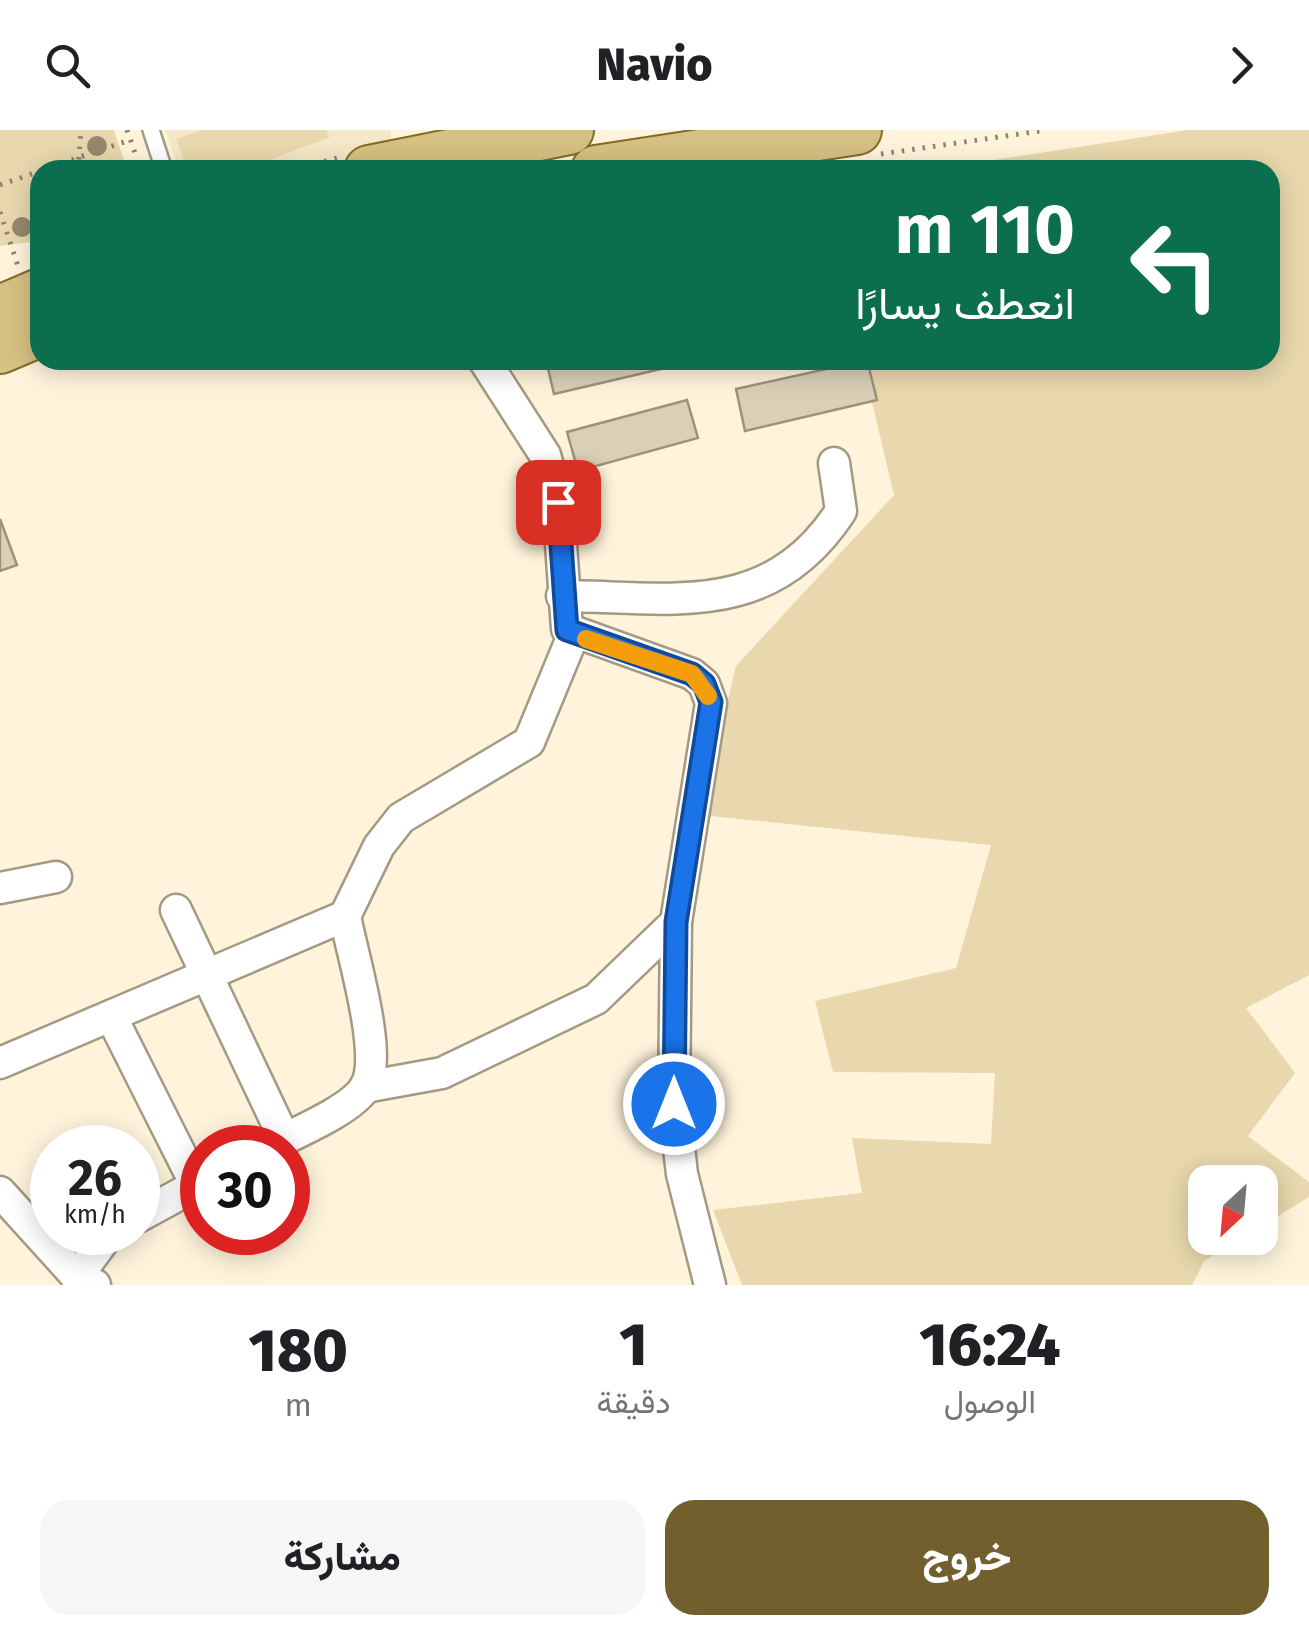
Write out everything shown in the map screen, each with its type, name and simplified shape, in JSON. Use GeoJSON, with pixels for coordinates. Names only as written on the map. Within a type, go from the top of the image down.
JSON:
{"type":"FeatureCollection","features":[{"type":"Feature","properties":{"kind":"main road"},"geometry":{"type":"LineString","coordinates":[[402,157],[569,130]]}},
{"type":"Feature","properties":{"kind":"main road"},"geometry":{"type":"LineString","coordinates":[[695,160],[864,143]]}},
{"type":"Feature","properties":{"kind":"main road"},"geometry":{"type":"LineString","coordinates":[[0,349],[30,336]]}},
{"type":"Feature","properties":{"kind":"street"},"geometry":{"type":"LineString","coordinates":[[491,370],[546,455],[558,502],[563,620],[574,633],[692,674],[704,684],[711,702],[676,922],[674,1104],[682,1174],[710,1285]]}},
{"type":"Feature","properties":{"kind":"street"},"geometry":{"type":"LineString","coordinates":[[562,596],[722,597],[792,568],[841,511],[834,463]]}},
{"type":"Feature","properties":{"kind":"street"},"geometry":{"type":"LineString","coordinates":[[365,1087],[372,1056],[345,916],[379,846],[402,818],[529,742],[574,633]]}},
{"type":"Feature","properties":{"kind":"street"},"geometry":{"type":"LineString","coordinates":[[0,888],[56,877]]}},
{"type":"Feature","properties":{"kind":"street"},"geometry":{"type":"LineString","coordinates":[[176,910],[267,1125]]}},
{"type":"Feature","properties":{"kind":"street"},"geometry":{"type":"LineString","coordinates":[[0,1063],[345,916]]}},
{"type":"Feature","properties":{"kind":"street"},"geometry":{"type":"LineString","coordinates":[[309,1125],[342,1108],[365,1087],[442,1073],[596,999],[676,922]]}},
{"type":"Feature","properties":{"kind":"street"},"geometry":{"type":"LineString","coordinates":[[110,1016],[180,1148]]}},
{"type":"Feature","properties":{"kind":"street"},"geometry":{"type":"LineString","coordinates":[[0,1192],[84,1282],[98,1255]]}},
{"type":"Feature","properties":{"kind":"lane"},"geometry":{"type":"LineString","coordinates":[[151,130],[161,160]]}},
{"type":"Feature","properties":{"kind":"path"},"geometry":{"type":"LineString","coordinates":[[78,157],[80,130]]}},
{"type":"Feature","properties":{"kind":"path"},"geometry":{"type":"LineString","coordinates":[[864,143],[1047,130]]}},
{"type":"Feature","properties":{"kind":"path"},"geometry":{"type":"LineString","coordinates":[[69,160],[130,140]]}},
{"type":"Feature","properties":{"kind":"path"},"geometry":{"type":"LineString","coordinates":[[0,185],[30,174]]}},
{"type":"Feature","properties":{"kind":"path"},"geometry":{"type":"LineString","coordinates":[[0,212],[20,284]]}},
{"type":"Feature","properties":{"kind":"shaded area"},"geometry":{"type":"Polygon","coordinates":[[[0,130],[114,130],[124,160],[30,160],[30,242],[0,246],[0,130]]]}},
{"type":"Feature","properties":{"kind":"shaded area"},"geometry":{"type":"Polygon","coordinates":[[[165,130],[391,130],[391,146],[342,160],[176,160],[165,130]]]}},
{"type":"Feature","properties":{"kind":"shaded area"},"geometry":{"type":"Polygon","coordinates":[[[202,130],[326,130],[330,137],[269,160],[184,160],[176,139],[202,130]]]}},
{"type":"Feature","properties":{"kind":"shaded area"},"geometry":{"type":"Polygon","coordinates":[[[1188,130],[1309,130],[1309,975],[1246,1008],[1295,1073],[1248,1136],[1309,1182],[1309,1197],[1278,1216],[1278,1165],[1188,1165],[1188,1255],[1214,1255],[1204,1261],[1192,1285],[742,1285],[713,1210],[862,1193],[852,1138],[991,1144],[995,1073],[833,1072],[815,1001],[956,968],[991,845],[701,815],[736,666],[894,495],[864,370],[1280,370],[1280,160],[994,160],[1188,130]]]}},
{"type":"Feature","properties":{"kind":"building"},"geometry":{"type":"Polygon","coordinates":[[[548,370],[657,370],[554,394],[548,370]]]}},
{"type":"Feature","properties":{"kind":"building"},"geometry":{"type":"Polygon","coordinates":[[[822,370],[870,370],[877,400],[745,431],[736,389],[822,370]]]}},
{"type":"Feature","properties":{"kind":"building"},"geometry":{"type":"Polygon","coordinates":[[[687,400],[698,438],[578,471],[567,432],[687,400]]]}},
{"type":"Feature","properties":{"kind":"building"},"geometry":{"type":"Polygon","coordinates":[[[0,519],[17,565],[0,571],[0,519]]]}},
{"type":"Feature","properties":{"kind":"slow traffic"},"geometry":{"type":"LineString","coordinates":[[586,639],[692,674],[704,684],[708,696]]}},
{"type":"Feature","properties":{"kind":"route"},"geometry":{"type":"LineString","coordinates":[[558,502],[563,620],[567,630],[692,674],[704,684],[711,702],[676,922],[674,1104]]}}]}
